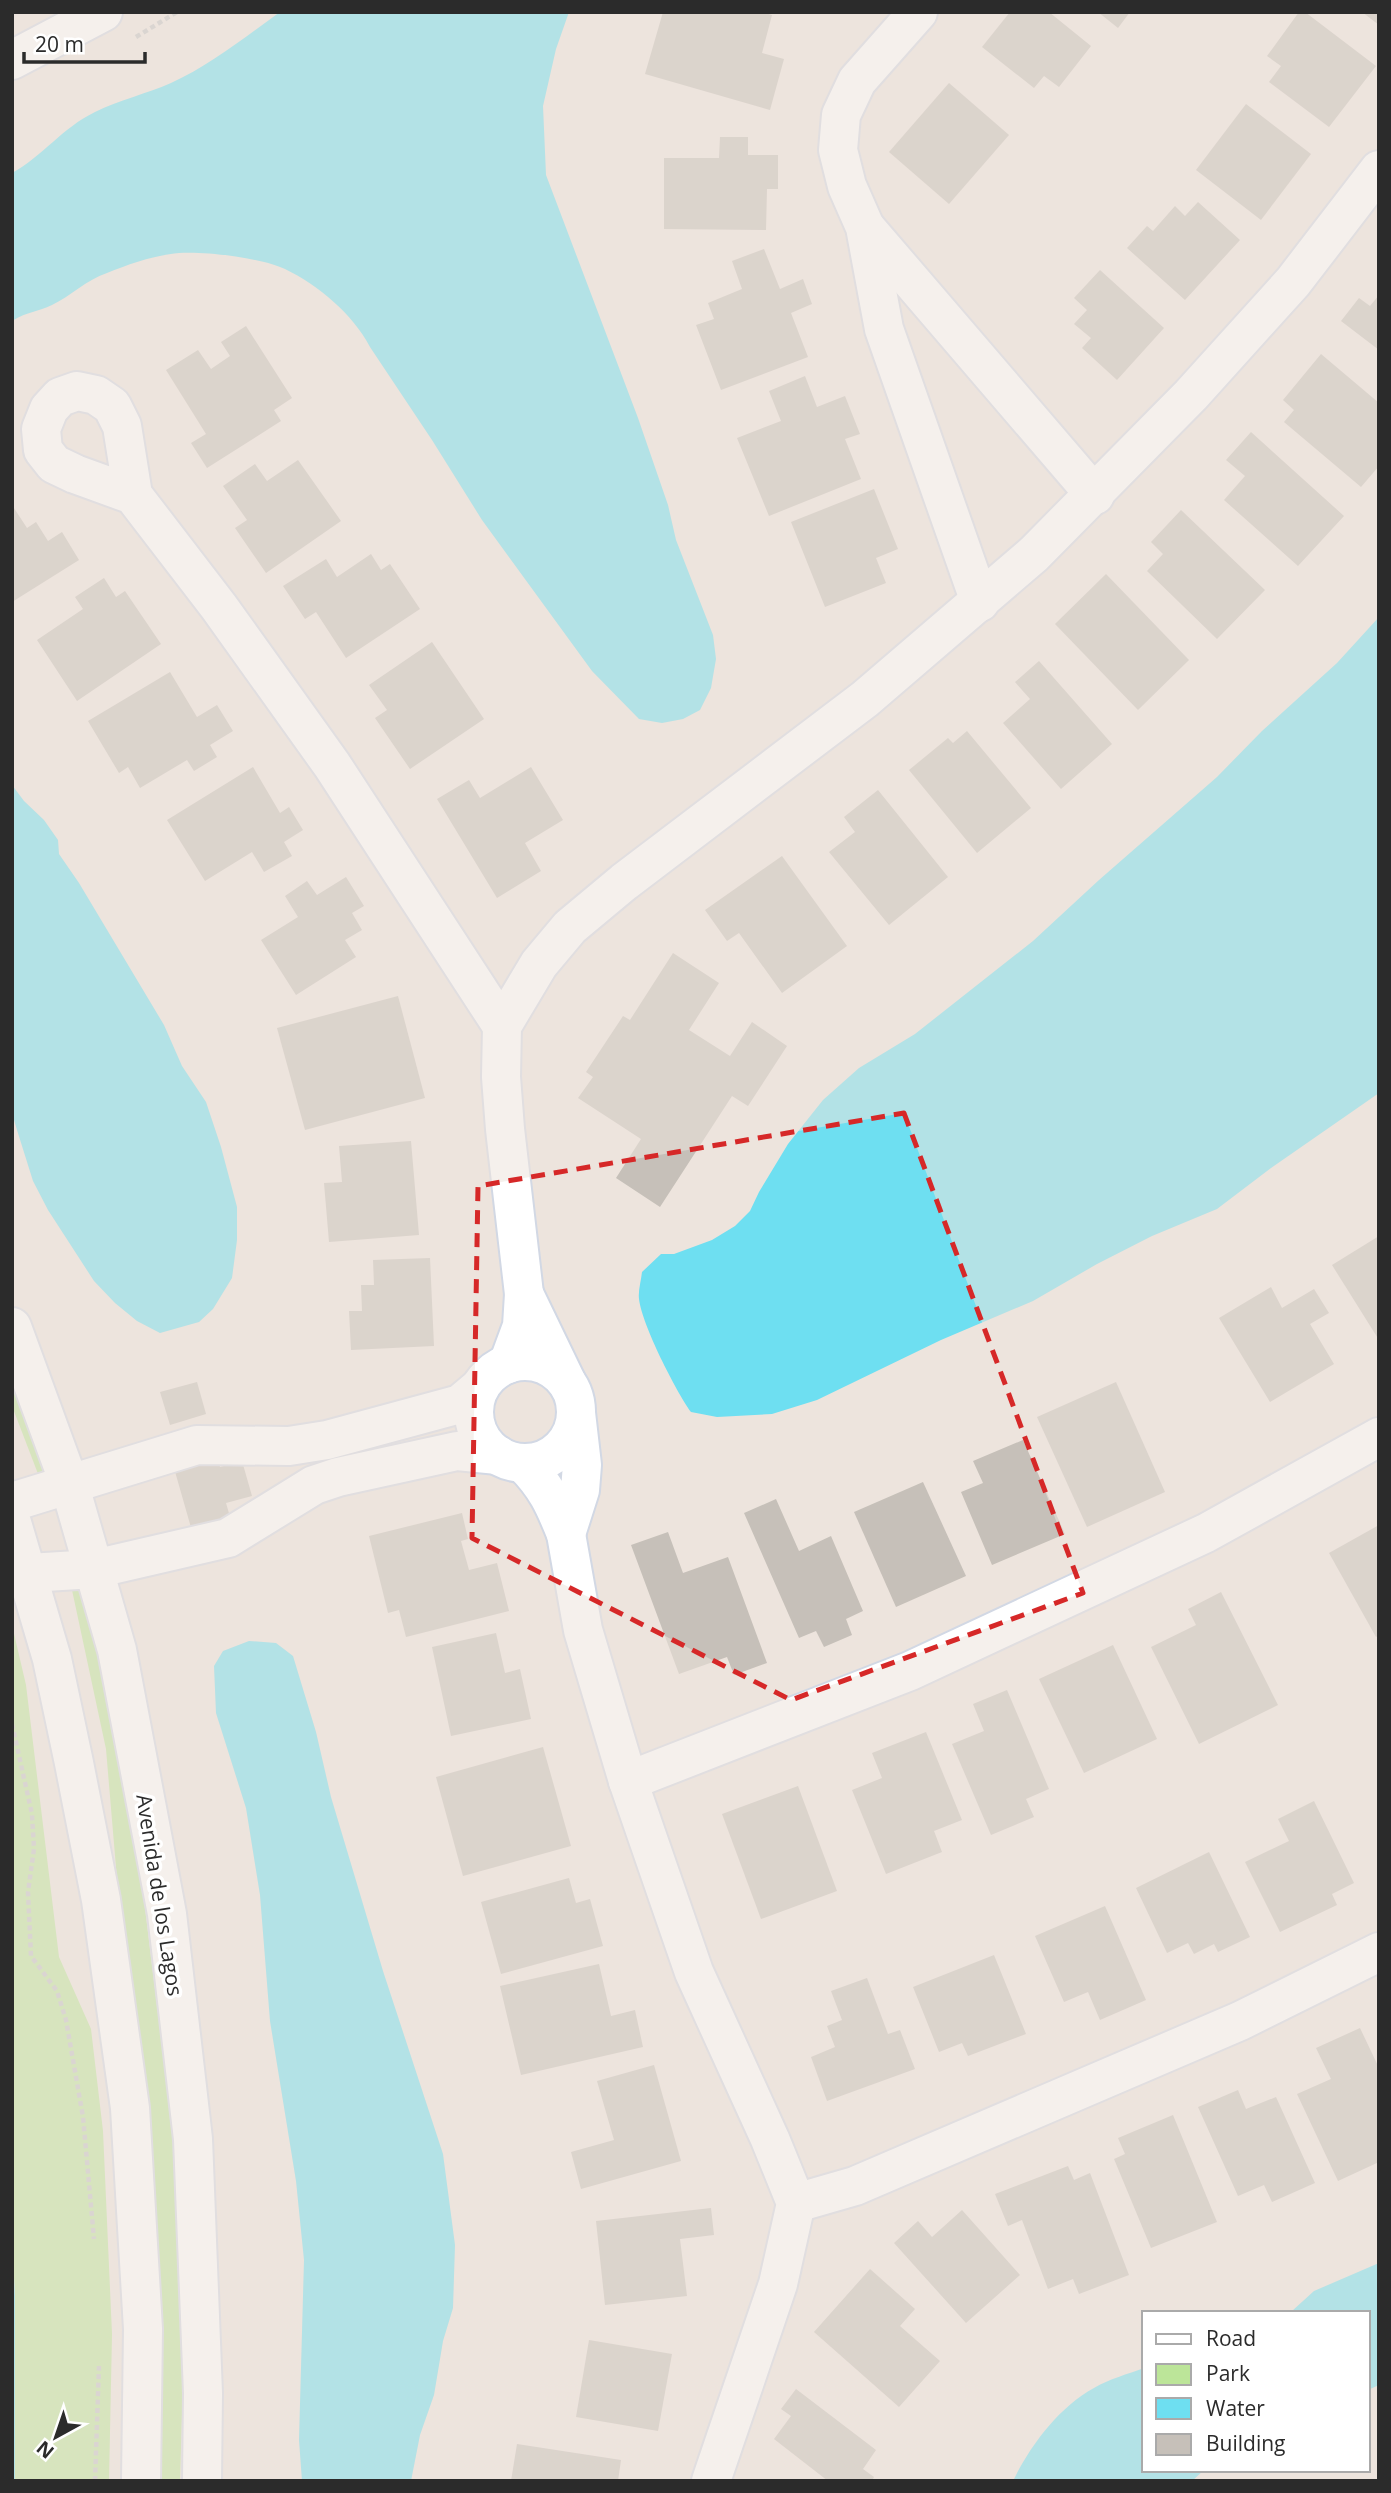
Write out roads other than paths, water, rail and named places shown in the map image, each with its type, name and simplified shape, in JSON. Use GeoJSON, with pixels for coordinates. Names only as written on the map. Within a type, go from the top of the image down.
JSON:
{"type":"FeatureCollection","features":[{"type":"Feature","properties":{"kind":"street"},"geometry":{"type":"LineString","coordinates":[[12,60],[103,12]]}},
{"type":"Feature","properties":{"kind":"street"},"geometry":{"type":"LineString","coordinates":[[918,12],[857,81],[841,115],[838,150],[847,186],[865,227],[884,329],[979,602]]}},
{"type":"Feature","properties":{"kind":"street"},"geometry":{"type":"LineString","coordinates":[[711,2481],[778,2284],[796,2203],[694,1972],[628,1781],[583,1630],[566,1534],[553,1500],[541,1480],[486,1445],[478,1433],[474,1418],[474,1402],[493,1376],[522,1326],[524,1294],[503,1103],[502,1026],[539,964],[570,927],[624,882],[864,699],[1034,554],[1095,495],[1191,395],[1293,282],[1379,170]]}},
{"type":"Feature","properties":{"kind":"street"},"geometry":{"type":"LineString","coordinates":[[865,227],[1095,495]]}},
{"type":"Feature","properties":{"kind":"street"},"geometry":{"type":"LineString","coordinates":[[133,495],[219,607],[332,765],[502,1026]]}},
{"type":"Feature","properties":{"kind":"street"},"geometry":{"type":"LineString","coordinates":[[524,1294],[571,1396],[582,1465],[580,1490],[566,1534]]}},
{"type":"Feature","properties":{"kind":"street","name":"Avenida de los Lagos"},"geometry":{"type":"LineString","coordinates":[[12,1327],[69,1483],[117,1650],[169,1927],[193,2139],[203,2393],[202,2481]]}},
{"type":"Feature","properties":{"kind":"street"},"geometry":{"type":"LineString","coordinates":[[12,1502],[197,1445],[289,1446],[327,1440],[460,1404],[493,1376],[523,1361],[539,1363],[554,1370],[571,1396],[574,1428],[566,1443],[554,1454],[539,1461],[457,1451],[338,1477],[314,1485],[228,1538],[94,1569],[29,1573]]}},
{"type":"Feature","properties":{"kind":"street"},"geometry":{"type":"LineString","coordinates":[[628,1781],[910,1671],[1206,1532],[1379,1437]]}},
{"type":"Feature","properties":{"kind":"street"},"geometry":{"type":"LineString","coordinates":[[12,1523],[29,1573],[52,1659],[101,1900],[130,2108],[143,2329],[141,2481]]}},
{"type":"Feature","properties":{"kind":"street"},"geometry":{"type":"LineString","coordinates":[[796,2203],[855,2186],[1240,2021],[1379,1952]]}},
{"type":"Feature","properties":{"kind":"water"},"geometry":{"type":"Polygon","coordinates":[[[280,12],[569,12],[556,49],[543,106],[546,175],[638,418],[668,505],[676,540],[713,635],[716,659],[711,688],[700,710],[683,719],[662,723],[639,719],[592,671],[482,520],[354,323],[322,292],[285,269],[233,256],[170,254],[142,260],[99,276],[52,305],[12,321],[12,173],[83,119],[104,108],[162,87],[200,68],[280,12]]]}},
{"type":"Feature","properties":{"kind":"water"},"geometry":{"type":"Polygon","coordinates":[[[1379,617],[1379,1093],[1217,1209],[1152,1236],[1033,1301],[941,1340],[817,1400],[772,1414],[717,1417],[691,1412],[646,1325],[639,1299],[642,1272],[661,1254],[674,1254],[712,1240],[735,1226],[750,1211],[788,1144],[823,1100],[859,1068],[915,1034],[1033,941],[1217,777],[1262,731],[1337,663],[1379,617]]]}},
{"type":"Feature","properties":{"kind":"water"},"geometry":{"type":"Polygon","coordinates":[[[12,785],[58,840],[59,854],[164,1025],[182,1066],[206,1102],[237,1207],[237,1240],[232,1278],[213,1309],[199,1322],[160,1333],[137,1321],[115,1303],[94,1281],[48,1210],[33,1181],[12,1113],[12,785]]]}},
{"type":"Feature","properties":{"kind":"water"},"geometry":{"type":"Polygon","coordinates":[[[249,1641],[276,1643],[293,1656],[316,1732],[331,1797],[383,1971],[443,2154],[455,2245],[453,2308],[443,2341],[434,2395],[420,2435],[411,2481],[302,2481],[299,2440],[304,2260],[296,2181],[270,2021],[260,1895],[246,1808],[216,1713],[214,1666],[223,1651],[249,1641]]]}},
{"type":"Feature","properties":{"kind":"water"},"geometry":{"type":"Polygon","coordinates":[[[12,2242],[15,2296],[15,2481],[12,2481],[12,2242]]]}},
{"type":"Feature","properties":{"kind":"water"},"geometry":{"type":"Polygon","coordinates":[[[1379,2263],[1379,2385],[1370,2389],[1370,2311],[1292,2311],[1314,2291],[1379,2263]]]}},
{"type":"Feature","properties":{"kind":"water"},"geometry":{"type":"Polygon","coordinates":[[[1142,2369],[1142,2472],[1202,2472],[1192,2481],[1013,2481],[1028,2454],[1057,2417],[1081,2396],[1112,2379],[1142,2369]]]}}]}
